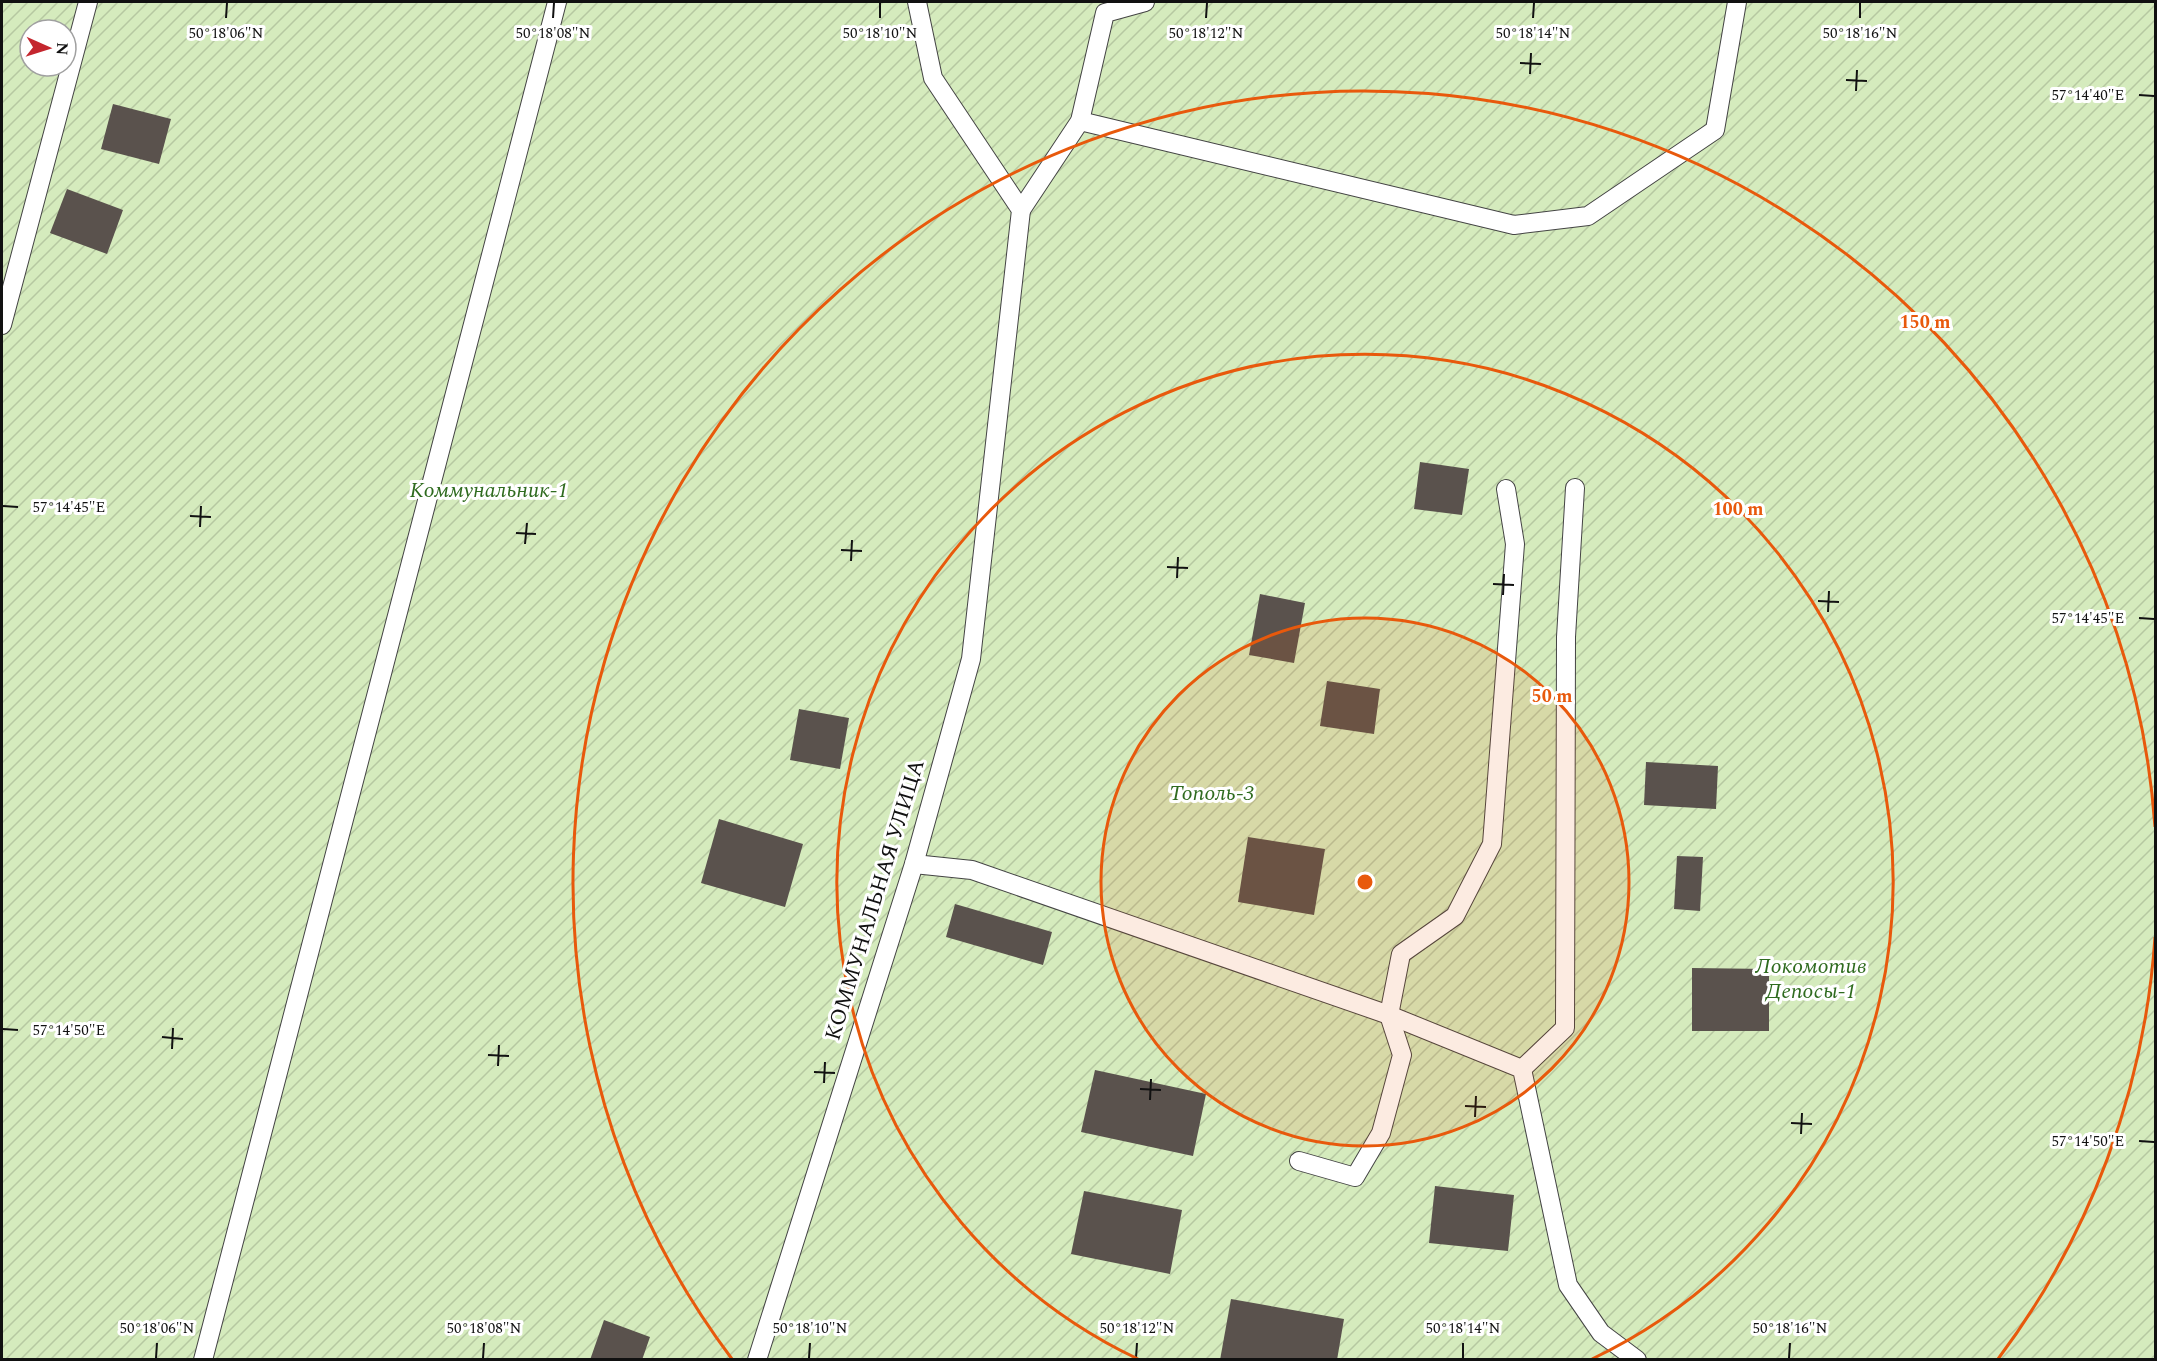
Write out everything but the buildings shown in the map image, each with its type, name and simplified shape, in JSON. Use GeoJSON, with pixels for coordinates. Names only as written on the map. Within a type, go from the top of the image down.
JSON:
{"type":"FeatureCollection","features":[{"type":"Feature","properties":{"kind":"lane"},"geometry":{"type":"LineString","coordinates":[[2,325],[88,2]]}},
{"type":"Feature","properties":{"kind":"lane"},"geometry":{"type":"LineString","coordinates":[[202,1359],[557,2]]}},
{"type":"Feature","properties":{"kind":"lane"},"geometry":{"type":"LineString","coordinates":[[917,2],[933,78],[1021,210],[1080,122],[1105,13],[1145,2]]}},
{"type":"Feature","properties":{"kind":"lane"},"geometry":{"type":"LineString","coordinates":[[1080,122],[1514,225],[1588,216],[1715,130],[1737,2]]}},
{"type":"Feature","properties":{"kind":"lane","name":"КОММУНАЛЬНАЯ УЛИЦА"},"geometry":{"type":"LineString","coordinates":[[757,1359],[914,864],[971,659],[1021,210]]}},
{"type":"Feature","properties":{"kind":"lane"},"geometry":{"type":"LineString","coordinates":[[1522,1070],[1565,1028],[1566,637],[1575,488]]}},
{"type":"Feature","properties":{"kind":"lane"},"geometry":{"type":"LineString","coordinates":[[1299,1161],[1355,1177],[1381,1133],[1402,1054],[1389,1016],[1401,954],[1455,916],[1492,844],[1515,544],[1506,489]]}},
{"type":"Feature","properties":{"kind":"lane"},"geometry":{"type":"LineString","coordinates":[[914,864],[972,870],[1389,1016],[1522,1070]]}},
{"type":"Feature","properties":{"kind":"lane"},"geometry":{"type":"LineString","coordinates":[[1522,1070],[1568,1285],[1601,1333],[1637,1359]]}},
{"type":"Feature","properties":{"kind":"green space"},"geometry":{"type":"Polygon","coordinates":[[[2,2],[2155,2],[2155,1359],[2,1359],[2,2]]]}},
{"type":"Feature","properties":{"kind":"park label","name":"Коммунальник-1"},"geometry":{"type":"Point","coordinates":[489,490]}},
{"type":"Feature","properties":{"kind":"park label","name":"Тополь-3"},"geometry":{"type":"Point","coordinates":[1212,793]}},
{"type":"Feature","properties":{"kind":"park label","name":"Локомотив Депосы-1"},"geometry":{"type":"Point","coordinates":[1811,978]}}]}
